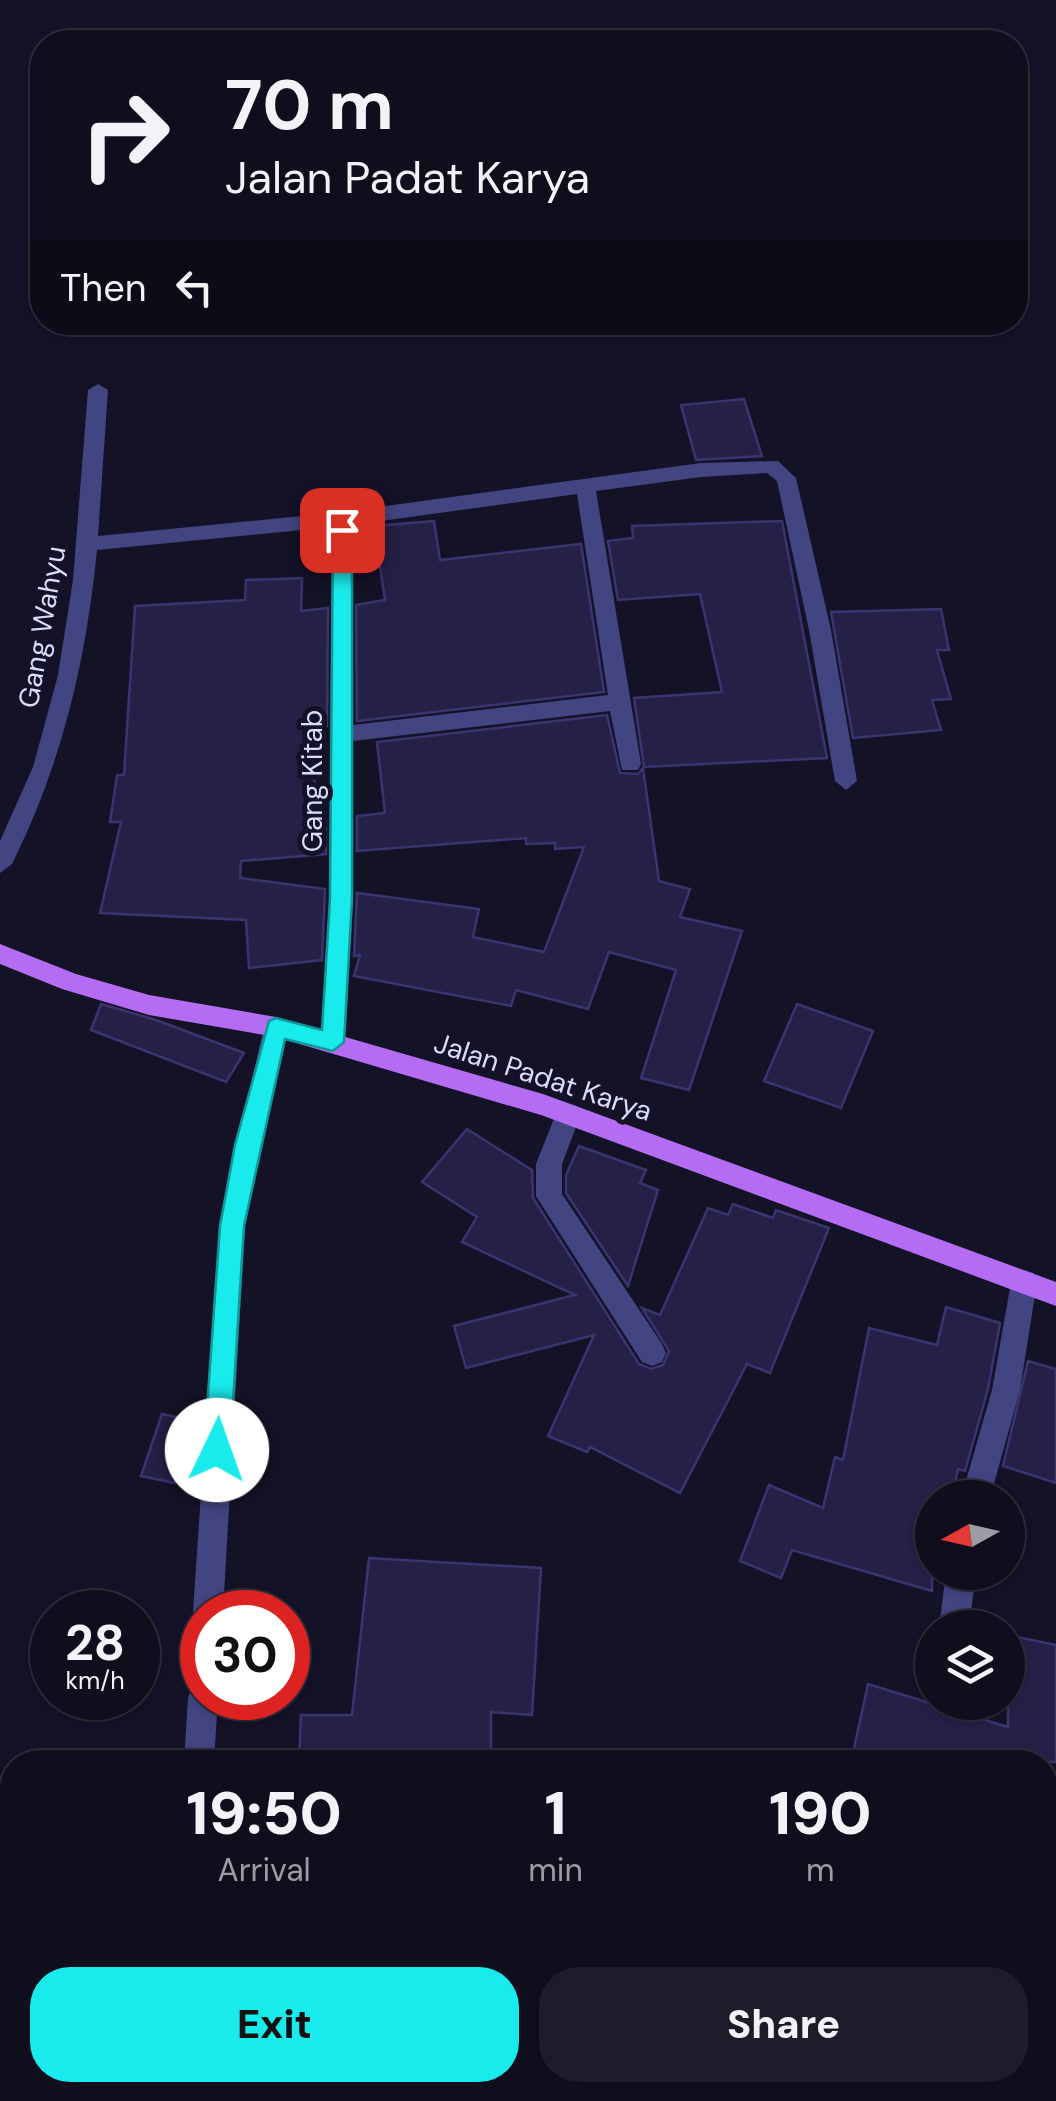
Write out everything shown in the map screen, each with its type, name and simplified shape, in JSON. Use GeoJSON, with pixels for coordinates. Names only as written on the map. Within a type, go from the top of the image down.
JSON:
{"type":"FeatureCollection","features":[{"type":"Feature","properties":{"kind":"main road","name":"Jalan Padat Karya"},"geometry":{"type":"LineString","coordinates":[[0,954],[70,982],[149,1005],[333,1042],[568,1114],[1056,1294]]}},
{"type":"Feature","properties":{"kind":"street","name":"Gang Wahyu"},"geometry":{"type":"LineString","coordinates":[[0,864],[35,792],[54,733],[88,544],[98,390]]}},
{"type":"Feature","properties":{"kind":"street"},"geometry":{"type":"LineString","coordinates":[[88,544],[342,519],[735,467],[781,470],[820,630],[846,781]]}},
{"type":"Feature","properties":{"kind":"street"},"geometry":{"type":"LineString","coordinates":[[586,489],[630,764]]}},
{"type":"Feature","properties":{"kind":"street","name":"Gang Kitab"},"geometry":{"type":"LineString","coordinates":[[333,1042],[343,734],[342,519]]}},
{"type":"Feature","properties":{"kind":"street"},"geometry":{"type":"LineString","coordinates":[[343,734],[620,702]]}},
{"type":"Feature","properties":{"kind":"street"},"geometry":{"type":"LineString","coordinates":[[209,1590],[232,1226],[246,1145],[276,1028]]}},
{"type":"Feature","properties":{"kind":"street"},"geometry":{"type":"LineString","coordinates":[[568,1114],[549,1164],[549,1196],[652,1353]]}},
{"type":"Feature","properties":{"kind":"street"},"geometry":{"type":"LineString","coordinates":[[980,1480],[1006,1390],[1024,1282]]}},
{"type":"Feature","properties":{"kind":"street"},"geometry":{"type":"LineString","coordinates":[[200,1750],[202,1720]]}},
{"type":"Feature","properties":{"kind":"building"},"geometry":{"type":"Polygon","coordinates":[[[744,399],[762,456],[696,460],[681,405],[744,399]]]}},
{"type":"Feature","properties":{"kind":"building"},"geometry":{"type":"Polygon","coordinates":[[[434,521],[440,560],[581,544],[604,692],[357,721],[356,605],[385,600],[374,526],[434,521]]]}},
{"type":"Feature","properties":{"kind":"building"},"geometry":{"type":"Polygon","coordinates":[[[782,521],[827,758],[644,767],[634,698],[722,692],[700,594],[618,600],[608,541],[633,538],[632,526],[782,521]]]}},
{"type":"Feature","properties":{"kind":"building"},"geometry":{"type":"Polygon","coordinates":[[[302,578],[301,611],[328,608],[327,726],[306,727],[321,820],[326,820],[326,854],[241,861],[240,878],[325,889],[322,960],[249,968],[246,920],[100,913],[121,822],[110,822],[117,775],[124,775],[135,606],[245,600],[246,580],[302,578]]]}},
{"type":"Feature","properties":{"kind":"building"},"geometry":{"type":"Polygon","coordinates":[[[941,609],[949,650],[937,650],[951,699],[932,700],[941,730],[853,738],[831,612],[941,609]]]}},
{"type":"Feature","properties":{"kind":"building"},"geometry":{"type":"Polygon","coordinates":[[[607,715],[620,773],[638,774],[643,768],[659,881],[690,889],[680,917],[742,931],[689,1090],[641,1078],[676,970],[609,952],[588,1009],[516,990],[511,1006],[354,976],[360,955],[354,956],[357,893],[479,909],[473,937],[544,952],[584,847],[555,849],[555,843],[526,844],[526,838],[357,851],[357,816],[385,813],[377,742],[607,715]]]}},
{"type":"Feature","properties":{"kind":"building"},"geometry":{"type":"Polygon","coordinates":[[[101,1004],[244,1053],[226,1082],[91,1030],[101,1004]]]}},
{"type":"Feature","properties":{"kind":"building"},"geometry":{"type":"Polygon","coordinates":[[[797,1004],[873,1031],[841,1108],[764,1081],[797,1004]]]}},
{"type":"Feature","properties":{"kind":"building"},"geometry":{"type":"Polygon","coordinates":[[[467,1129],[532,1170],[533,1198],[639,1364],[651,1369],[663,1365],[669,1351],[642,1308],[660,1315],[708,1208],[728,1215],[733,1204],[773,1218],[776,1210],[829,1228],[770,1373],[747,1364],[680,1493],[590,1447],[587,1452],[548,1436],[594,1335],[466,1368],[454,1326],[575,1295],[462,1242],[477,1217],[422,1182],[467,1129]]]}},
{"type":"Feature","properties":{"kind":"building"},"geometry":{"type":"Polygon","coordinates":[[[579,1146],[646,1170],[640,1183],[658,1190],[628,1286],[566,1193],[566,1175],[579,1146]]]}},
{"type":"Feature","properties":{"kind":"building"},"geometry":{"type":"Polygon","coordinates":[[[946,1307],[1000,1323],[988,1389],[965,1471],[958,1469],[956,1480],[915,1480],[915,1586],[792,1550],[781,1578],[740,1561],[769,1485],[823,1508],[835,1457],[843,1460],[869,1328],[937,1345],[946,1307]]]}},
{"type":"Feature","properties":{"kind":"building"},"geometry":{"type":"Polygon","coordinates":[[[1028,1361],[1056,1369],[1056,1483],[1003,1466],[1028,1361]]]}},
{"type":"Feature","properties":{"kind":"building"},"geometry":{"type":"Polygon","coordinates":[[[162,1414],[195,1421],[175,1483],[141,1476],[162,1414]]]}},
{"type":"Feature","properties":{"kind":"building"},"geometry":{"type":"Polygon","coordinates":[[[369,1558],[541,1568],[532,1715],[491,1712],[491,1750],[300,1750],[301,1720],[310,1720],[310,1715],[352,1715],[369,1558]]]}},
{"type":"Feature","properties":{"kind":"building"},"geometry":{"type":"Polygon","coordinates":[[[1025,1639],[1056,1645],[1056,1750],[854,1750],[868,1684],[915,1698],[915,1720],[985,1720],[1008,1727],[1008,1720],[1025,1720],[1025,1639]]]}},
{"type":"Feature","properties":{"kind":"route"},"geometry":{"type":"LineString","coordinates":[[217,1450],[232,1226],[246,1145],[276,1028],[333,1042],[341,899],[342,530]]}}]}
